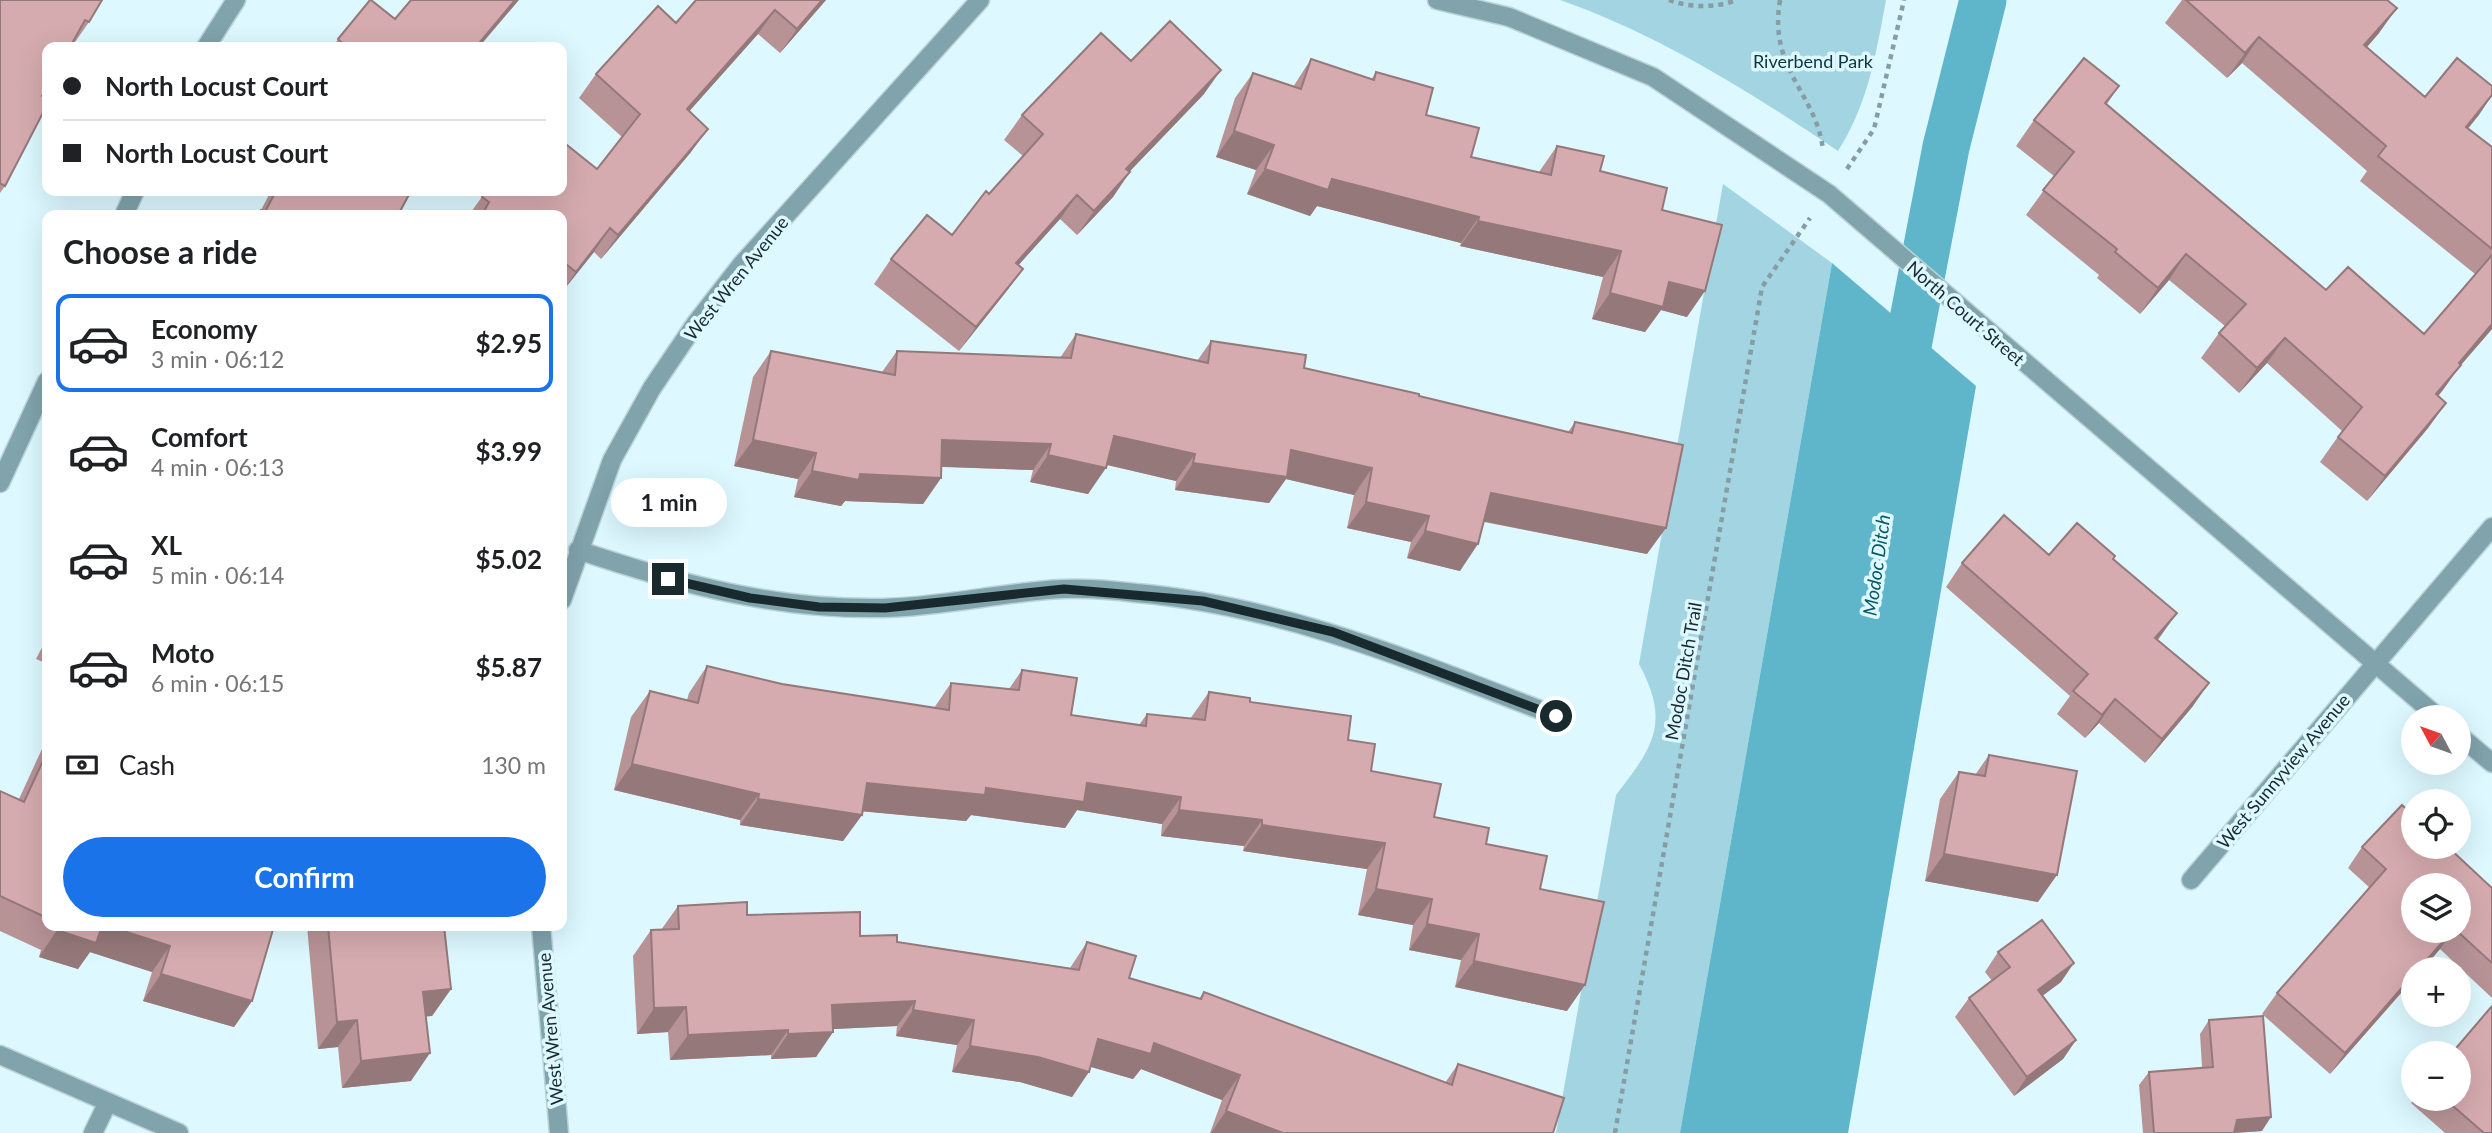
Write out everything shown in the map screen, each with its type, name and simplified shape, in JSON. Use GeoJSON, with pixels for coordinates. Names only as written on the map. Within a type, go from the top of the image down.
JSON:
{"type":"FeatureCollection","features":[{"type":"Feature","properties":{"kind":"street"},"geometry":{"type":"LineString","coordinates":[[209,42],[236,0]]}},
{"type":"Feature","properties":{"kind":"street","name":"West Wren Avenue"},"geometry":{"type":"LineString","coordinates":[[567,584],[612,460],[652,387],[696,323],[742,264],[980,0]]}},
{"type":"Feature","properties":{"kind":"street","name":"North Court Street"},"geometry":{"type":"LineString","coordinates":[[1437,0],[1508,17],[1653,77],[1829,194],[2424,705]]}},
{"type":"Feature","properties":{"kind":"street"},"geometry":{"type":"LineString","coordinates":[[0,483],[42,392]]}},
{"type":"Feature","properties":{"kind":"street","name":"West Sunnyview Avenue"},"geometry":{"type":"LineString","coordinates":[[2191,880],[2492,527]]}},
{"type":"Feature","properties":{"kind":"street"},"geometry":{"type":"LineString","coordinates":[[578,550],[694,586],[750,598],[819,607],[885,608],[1064,589],[1203,601],[1333,632],[1556,716]]}},
{"type":"Feature","properties":{"kind":"street"},"geometry":{"type":"LineString","coordinates":[[2471,745],[2492,763]]}},
{"type":"Feature","properties":{"kind":"street","name":"West Wren Avenue"},"geometry":{"type":"LineString","coordinates":[[541,931],[559,1133]]}},
{"type":"Feature","properties":{"kind":"street"},"geometry":{"type":"LineString","coordinates":[[0,1055],[107,1104],[179,1133]]}},
{"type":"Feature","properties":{"kind":"street"},"geometry":{"type":"LineString","coordinates":[[93,1133],[107,1104]]}},
{"type":"Feature","properties":{"kind":"path"},"geometry":{"type":"LineString","coordinates":[[1668,0],[1684,5],[1724,5],[1737,0]]}},
{"type":"Feature","properties":{"kind":"path"},"geometry":{"type":"LineString","coordinates":[[1780,0],[1780,46],[1787,69],[1821,128],[1829,194]]}},
{"type":"Feature","properties":{"kind":"path"},"geometry":{"type":"LineString","coordinates":[[1855,159],[1874,129],[1904,0]]}},
{"type":"Feature","properties":{"kind":"path","name":"Modoc Ditch Trail"},"geometry":{"type":"LineString","coordinates":[[1615,1133],[1762,287],[1805,226]]}},
{"type":"Feature","properties":{"kind":"green space","name":"Riverbend Park"},"geometry":{"type":"Polygon","coordinates":[[[1560,0],[1886,0],[1864,97],[1838,151],[1704,66],[1633,30],[1560,0]]]}},
{"type":"Feature","properties":{"kind":"green space"},"geometry":{"type":"Polygon","coordinates":[[[1723,184],[1832,263],[1680,1133],[1556,1133],[1616,795],[1648,748],[1656,719],[1649,685],[1639,664],[1723,184]]]}},
{"type":"Feature","properties":{"kind":"water"},"geometry":{"type":"Polygon","coordinates":[[[1832,263],[1976,386],[1848,1133],[1680,1133],[1832,263]]]}},
{"type":"Feature","properties":{"kind":"building"},"geometry":{"type":"Polygon","coordinates":[[[0,0],[102,0],[89,22],[85,20],[73,42],[42,42],[42,115],[5,186],[0,183],[0,0]]]}},
{"type":"Feature","properties":{"kind":"building"},"geometry":{"type":"Polygon","coordinates":[[[370,0],[395,19],[411,0],[515,0],[480,42],[341,42],[338,39],[370,0]]]}},
{"type":"Feature","properties":{"kind":"building"},"geometry":{"type":"Polygon","coordinates":[[[696,0],[822,0],[797,29],[775,10],[687,109],[708,129],[618,235],[610,228],[576,272],[567,265],[567,210],[485,210],[489,202],[482,197],[567,196],[567,145],[597,169],[640,114],[596,74],[658,6],[676,23],[696,0]]]}},
{"type":"Feature","properties":{"kind":"building"},"geometry":{"type":"Polygon","coordinates":[[[2186,0],[2387,0],[2397,8],[2364,45],[2425,97],[2457,58],[2492,86],[2492,95],[2466,127],[2492,147],[2492,249],[2378,156],[2386,146],[2259,37],[2245,53],[2186,0]]]}},
{"type":"Feature","properties":{"kind":"building"},"geometry":{"type":"Polygon","coordinates":[[[1170,21],[1221,70],[1126,169],[1130,172],[1094,211],[1077,195],[1016,263],[1023,269],[976,327],[891,259],[927,215],[952,235],[986,191],[989,194],[1043,134],[1022,115],[1101,33],[1131,61],[1170,21]]]}},
{"type":"Feature","properties":{"kind":"building"},"geometry":{"type":"Polygon","coordinates":[[[2084,58],[2119,86],[2105,103],[2326,290],[2348,267],[2424,334],[2492,255],[2492,324],[2436,394],[2446,403],[2385,476],[2338,437],[2362,407],[2285,338],[2257,368],[2219,333],[2246,304],[2186,254],[2158,288],[2115,252],[2117,249],[2043,190],[2074,152],[2034,120],[2084,58]]]}},
{"type":"Feature","properties":{"kind":"building"},"geometry":{"type":"Polygon","coordinates":[[[1311,59],[1374,80],[1376,72],[1433,88],[1426,115],[1479,128],[1471,157],[1551,175],[1557,146],[1604,156],[1600,171],[1667,188],[1662,210],[1722,225],[1705,291],[1669,282],[1663,307],[1610,293],[1621,251],[1478,221],[1479,217],[1332,179],[1328,190],[1265,169],[1274,145],[1234,131],[1253,73],[1301,89],[1311,59]]]}},
{"type":"Feature","properties":{"kind":"building"},"geometry":{"type":"Polygon","coordinates":[[[273,196],[408,196],[401,210],[266,210],[273,196]]]}},
{"type":"Feature","properties":{"kind":"building"},"geometry":{"type":"Polygon","coordinates":[[[1076,334],[1208,363],[1211,341],[1306,355],[1304,368],[1572,433],[1575,422],[1683,445],[1666,528],[1491,493],[1478,544],[1425,531],[1429,516],[1366,502],[1372,468],[1291,450],[1287,477],[1193,463],[1195,454],[1114,436],[1106,468],[1048,455],[1051,444],[942,440],[941,478],[860,474],[859,480],[812,471],[816,453],[753,440],[771,351],[895,375],[897,351],[1071,358],[1076,334]]]}},
{"type":"Feature","properties":{"kind":"building"},"geometry":{"type":"Polygon","coordinates":[[[2004,515],[2049,555],[2077,523],[2115,556],[2113,559],[2177,613],[2155,638],[2209,683],[2162,739],[2115,699],[2102,715],[2073,691],[2088,674],[1962,563],[2004,515]]]}},
{"type":"Feature","properties":{"kind":"building"},"geometry":{"type":"Polygon","coordinates":[[[707,666],[782,684],[949,710],[951,683],[1019,690],[1022,670],[1077,678],[1071,715],[1146,726],[1147,714],[1205,720],[1209,692],[1250,698],[1250,702],[1351,716],[1348,740],[1375,744],[1371,771],[1441,784],[1434,817],[1489,828],[1486,844],[1547,856],[1540,889],[1604,902],[1585,985],[1474,961],[1479,934],[1427,924],[1432,899],[1376,889],[1385,843],[1262,825],[1262,820],[1179,810],[1181,797],[1087,783],[1084,802],[986,788],[985,795],[867,783],[862,815],[758,799],[759,794],[632,764],[650,691],[698,703],[707,666]]]}},
{"type":"Feature","properties":{"kind":"building"},"geometry":{"type":"Polygon","coordinates":[[[1989,755],[2077,771],[2057,875],[1944,854],[1959,772],[1985,776],[1989,755]]]}},
{"type":"Feature","properties":{"kind":"building"},"geometry":{"type":"Polygon","coordinates":[[[42,763],[42,916],[0,896],[0,791],[24,802],[42,763]]]}},
{"type":"Feature","properties":{"kind":"building"},"geometry":{"type":"Polygon","coordinates":[[[2401,806],[2401,859],[2461,859],[2492,888],[2492,963],[2470,943],[2471,873],[2401,873],[2401,943],[2442,943],[2429,957],[2401,957],[2401,989],[2345,1053],[2277,993],[2386,869],[2362,847],[2401,806]]]}},
{"type":"Feature","properties":{"kind":"building"},"geometry":{"type":"Polygon","coordinates":[[[747,902],[747,915],[860,912],[860,936],[897,935],[897,942],[1079,970],[1087,942],[1136,956],[1129,978],[1201,999],[1204,992],[1452,1085],[1458,1064],[1564,1098],[1553,1133],[1283,1133],[1226,1111],[1240,1075],[1154,1043],[1151,1054],[1098,1039],[1089,1072],[1038,1057],[970,1046],[974,1020],[913,1010],[915,1001],[832,1005],[833,1032],[788,1034],[788,1030],[688,1035],[686,1007],[654,1008],[651,930],[679,929],[678,906],[747,902]]]}},
{"type":"Feature","properties":{"kind":"building"},"geometry":{"type":"Polygon","coordinates":[[[2042,920],[2074,963],[2038,990],[2076,1040],[2027,1077],[1969,998],[2010,967],[1998,952],[2042,920]]]}},
{"type":"Feature","properties":{"kind":"building"},"geometry":{"type":"Polygon","coordinates":[[[60,931],[100,931],[96,943],[60,931]]]}},
{"type":"Feature","properties":{"kind":"building"},"geometry":{"type":"Polygon","coordinates":[[[124,931],[273,931],[252,1001],[161,974],[170,946],[124,931]]]}},
{"type":"Feature","properties":{"kind":"building"},"geometry":{"type":"Polygon","coordinates":[[[328,931],[445,931],[451,989],[423,992],[430,1053],[361,1061],[357,1020],[337,1022],[328,931]]]}},
{"type":"Feature","properties":{"kind":"building"},"geometry":{"type":"Polygon","coordinates":[[[2492,1006],[2492,1133],[2484,1133],[2459,1111],[2471,1111],[2471,1041],[2462,1041],[2492,1006]]]}},
{"type":"Feature","properties":{"kind":"building"},"geometry":{"type":"Polygon","coordinates":[[[2263,1016],[2271,1117],[2237,1120],[2234,1133],[2154,1133],[2149,1072],[2213,1067],[2209,1020],[2263,1016]]]}},
{"type":"Feature","properties":{"kind":"waterway","name":"Modoc Ditch"},"geometry":{"type":"LineString","coordinates":[[1899,393],[1946,147],[1983,0]]}},
{"type":"Feature","properties":{"kind":"route"},"geometry":{"type":"LineString","coordinates":[[668,579],[750,598],[819,607],[885,608],[1064,589],[1135,593],[1203,601],[1273,615],[1333,632],[1556,716]]}}]}
